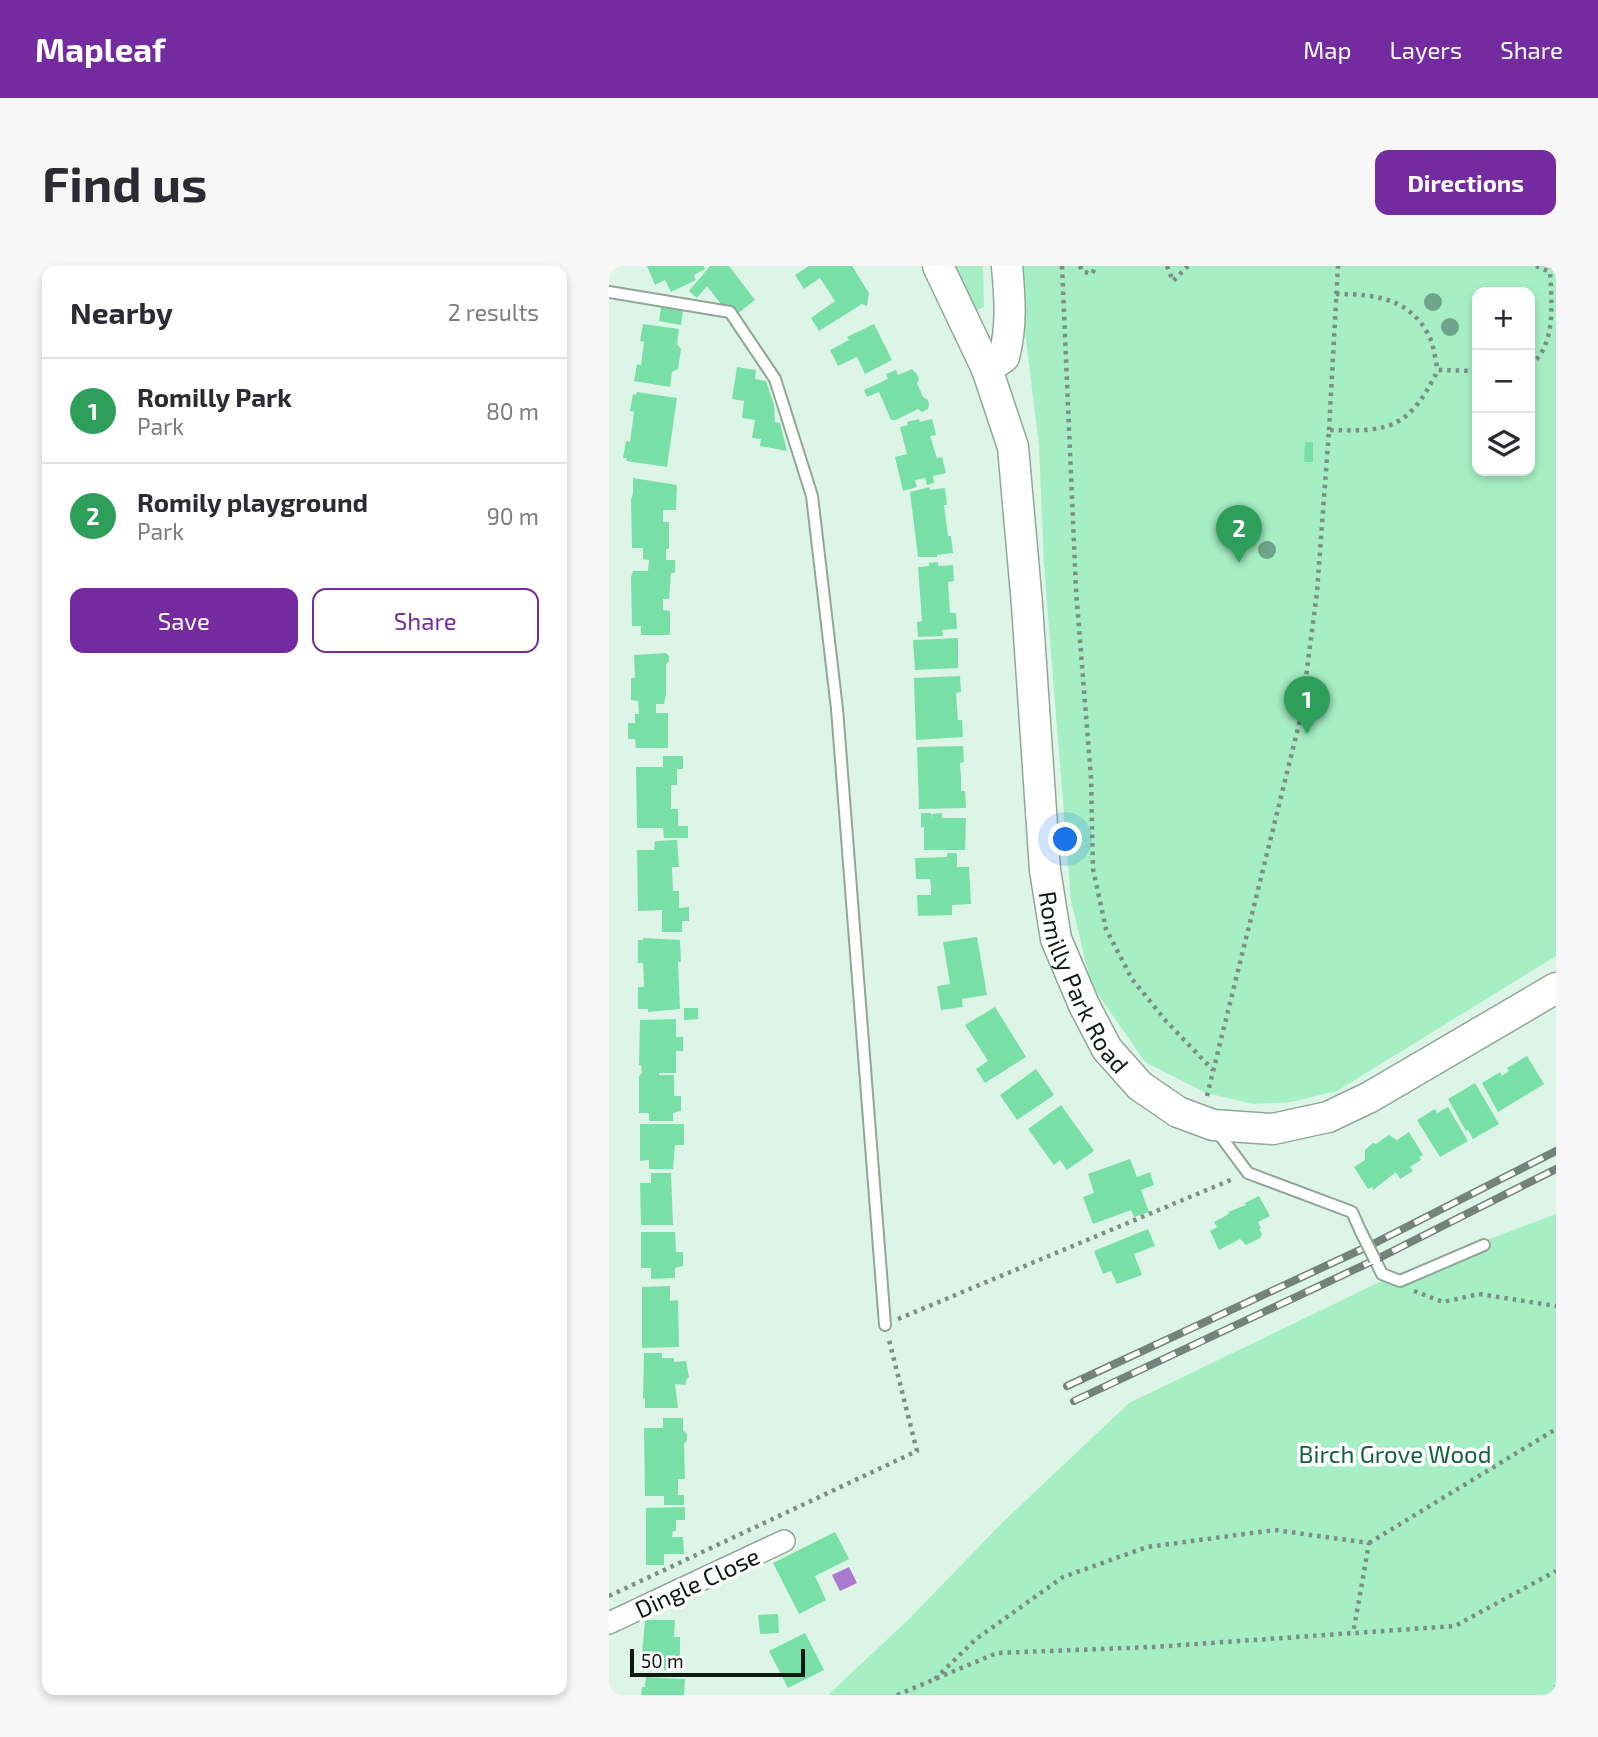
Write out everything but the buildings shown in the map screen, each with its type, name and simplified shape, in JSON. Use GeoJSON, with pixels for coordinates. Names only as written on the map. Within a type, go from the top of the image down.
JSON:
{"type":"FeatureCollection","features":[{"type":"Feature","properties":{"kind":"street","name":"Romilly Park Road"},"geometry":{"type":"LineString","coordinates":[[938,266],[988,369],[1013,447],[1045,870],[1056,939],[1084,1005],[1107,1049],[1140,1086],[1178,1112],[1213,1125],[1273,1129],[1328,1117],[1370,1097],[1556,988]]}},
{"type":"Feature","properties":{"kind":"street"},"geometry":{"type":"LineString","coordinates":[[988,369],[1004,357],[1009,334],[1011,310],[1007,266]]}},
{"type":"Feature","properties":{"kind":"street","name":"Dingle Close"},"geometry":{"type":"LineString","coordinates":[[609,1623],[784,1541]]}},
{"type":"Feature","properties":{"kind":"lane"},"geometry":{"type":"LineString","coordinates":[[609,292],[730,312],[775,379],[812,496],[837,709],[885,1325]]}},
{"type":"Feature","properties":{"kind":"lane"},"geometry":{"type":"LineString","coordinates":[[1213,1125],[1248,1173],[1352,1212],[1382,1274],[1399,1281],[1484,1245]]}},
{"type":"Feature","properties":{"kind":"path"},"geometry":{"type":"LineString","coordinates":[[1062,266],[1076,590],[1091,778],[1093,869],[1106,929],[1132,979],[1166,1021],[1213,1070]]}},
{"type":"Feature","properties":{"kind":"path"},"geometry":{"type":"LineString","coordinates":[[1080,266],[1082,271],[1092,274],[1096,266]]}},
{"type":"Feature","properties":{"kind":"path"},"geometry":{"type":"LineString","coordinates":[[1167,266],[1173,281],[1188,266]]}},
{"type":"Feature","properties":{"kind":"path"},"geometry":{"type":"LineString","coordinates":[[1213,1125],[1205,1101],[1301,716],[1317,592],[1338,266]]}},
{"type":"Feature","properties":{"kind":"path"},"geometry":{"type":"LineString","coordinates":[[1535,362],[1550,342],[1554,317],[1551,269],[1536,266]]}},
{"type":"Feature","properties":{"kind":"path"},"geometry":{"type":"LineString","coordinates":[[1329,430],[1370,432],[1405,419],[1425,397],[1438,370],[1430,338],[1414,315],[1393,300],[1364,294],[1336,293]]}},
{"type":"Feature","properties":{"kind":"path"},"geometry":{"type":"LineString","coordinates":[[1438,370],[1472,371]]}},
{"type":"Feature","properties":{"kind":"path"},"geometry":{"type":"LineString","coordinates":[[609,1596],[917,1451],[885,1325],[1248,1173]]}},
{"type":"Feature","properties":{"kind":"path"},"geometry":{"type":"LineString","coordinates":[[1399,1281],[1414,1291],[1443,1302],[1479,1294],[1556,1306]]}},
{"type":"Feature","properties":{"kind":"path"},"geometry":{"type":"LineString","coordinates":[[933,1681],[976,1639],[1063,1577],[1147,1547],[1275,1530],[1369,1543],[1556,1430]]}},
{"type":"Feature","properties":{"kind":"path"},"geometry":{"type":"LineString","coordinates":[[1353,1634],[1369,1543]]}},
{"type":"Feature","properties":{"kind":"path"},"geometry":{"type":"LineString","coordinates":[[897,1695],[997,1653],[1153,1647],[1455,1626],[1556,1572]]}},
{"type":"Feature","properties":{"kind":"path"},"geometry":{"type":"LineString","coordinates":[[1553,1695],[1556,1686]]}},
{"type":"Feature","properties":{"kind":"green space"},"geometry":{"type":"Polygon","coordinates":[[[953,266],[983,266],[984,307],[977,310],[953,266]]]}},
{"type":"Feature","properties":{"kind":"green space"},"geometry":{"type":"Polygon","coordinates":[[[1017,266],[1556,266],[1556,956],[1337,1091],[1291,1102],[1254,1104],[1206,1093],[1145,1062],[1091,984],[1071,901],[1044,566],[1039,446],[1017,266]]]}},
{"type":"Feature","properties":{"kind":"green space","name":"Birch Grove Wood"},"geometry":{"type":"Polygon","coordinates":[[[1556,1214],[1556,1695],[828,1695],[909,1619],[1003,1522],[1129,1403],[1392,1276],[1556,1214]]]}},
{"type":"Feature","properties":{"kind":"shaded area"},"geometry":{"type":"Polygon","coordinates":[[[849,1567],[857,1583],[840,1591],[832,1575],[849,1567]]]}},
{"type":"Feature","properties":{"kind":"railway"},"geometry":{"type":"LineString","coordinates":[[1067,1386],[1373,1244],[1556,1151]]}},
{"type":"Feature","properties":{"kind":"railway"},"geometry":{"type":"LineString","coordinates":[[1074,1401],[1379,1258],[1556,1169]]}},
{"type":"Feature","properties":{"kind":"place","name":"Romily playground"},"geometry":{"type":"Point","coordinates":[1239,563]}},
{"type":"Feature","properties":{"kind":"place","name":"Romilly Park"},"geometry":{"type":"Point","coordinates":[1307,734]}}]}
